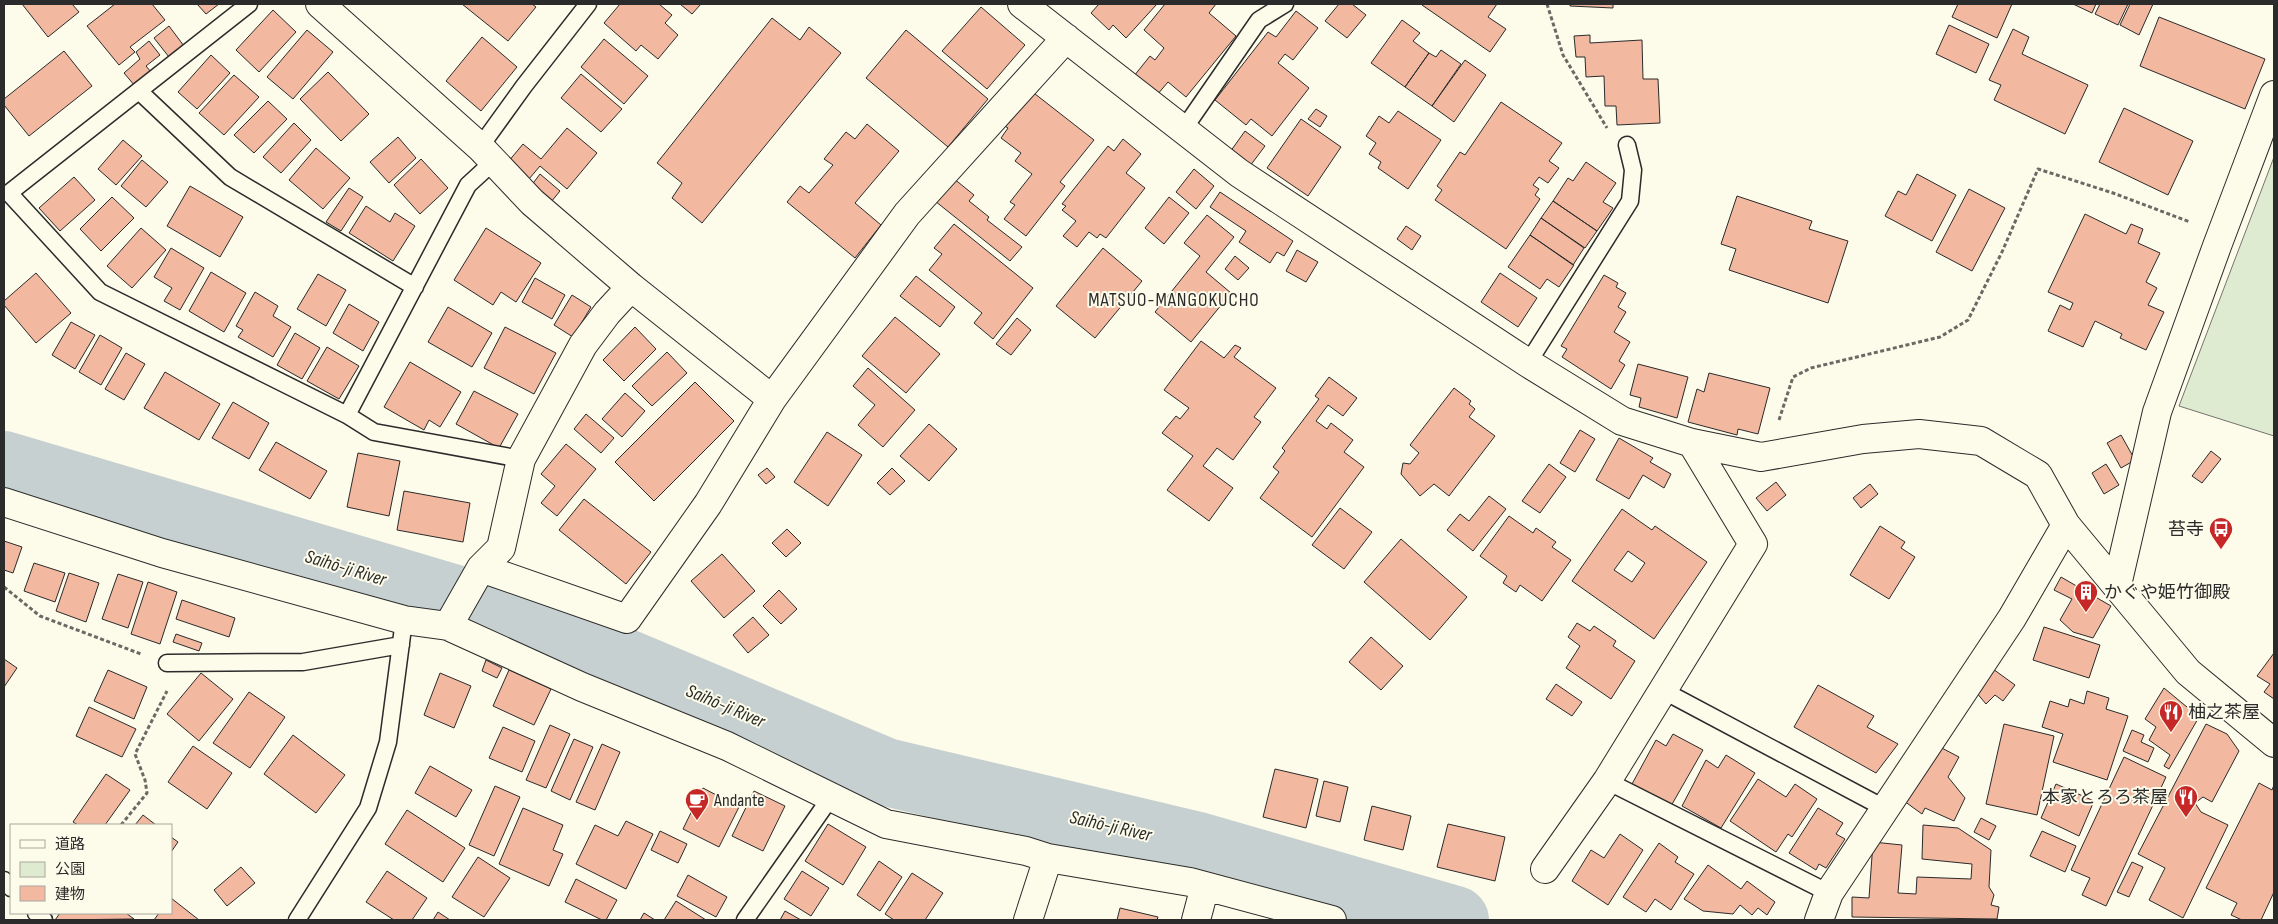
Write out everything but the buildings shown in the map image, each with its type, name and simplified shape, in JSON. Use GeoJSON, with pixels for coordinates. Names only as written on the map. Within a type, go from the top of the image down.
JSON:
{"type":"FeatureCollection","features":[{"type":"Feature","properties":{"kind":"street"},"geometry":{"type":"LineString","coordinates":[[320,4],[487,155],[532,202],[631,287],[772,399]]}},
{"type":"Feature","properties":{"kind":"street"},"geometry":{"type":"LineString","coordinates":[[1022,4],[1238,173],[1528,363],[1622,421],[1692,442],[1760,457],[1863,439],[1918,434],[1981,441],[2038,475],[2066,525],[2188,672],[2274,743]]}},
{"type":"Feature","properties":{"kind":"street"},"geometry":{"type":"LineString","coordinates":[[481,568],[627,619],[708,504],[772,399],[907,214],[1066,38]]}},
{"type":"Feature","properties":{"kind":"street"},"geometry":{"type":"LineString","coordinates":[[2117,585],[2157,412],[2221,234],[2274,96]]}},
{"type":"Feature","properties":{"kind":"street"},"geometry":{"type":"LineString","coordinates":[[448,626],[481,568],[501,548],[520,459],[583,345],[607,313],[631,287]]}},
{"type":"Feature","properties":{"kind":"street"},"geometry":{"type":"LineString","coordinates":[[1545,869],[1607,780],[1664,691],[1753,544],[1692,442]]}},
{"type":"Feature","properties":{"kind":"street"},"geometry":{"type":"LineString","coordinates":[[4,502],[403,632],[448,626],[582,687],[727,746],[886,824],[1026,851],[1048,858],[1190,882],[1332,920]]}},
{"type":"Feature","properties":{"kind":"street"},"geometry":{"type":"LineString","coordinates":[[1819,920],[1829,893],[2012,618],[2066,525]]}},
{"type":"Feature","properties":{"kind":"street"},"geometry":{"type":"LineString","coordinates":[[1028,920],[1048,858]]}},
{"type":"Feature","properties":{"kind":"street"},"geometry":{"type":"LineString","coordinates":[[1196,920],[1205,886]]}},
{"type":"Feature","properties":{"kind":"lane"},"geometry":{"type":"LineString","coordinates":[[249,4],[140,92],[9,192],[100,292],[347,414],[374,432],[520,459]]}},
{"type":"Feature","properties":{"kind":"lane"},"geometry":{"type":"LineString","coordinates":[[347,414],[468,186],[524,86],[588,4]]}},
{"type":"Feature","properties":{"kind":"lane"},"geometry":{"type":"LineString","coordinates":[[1183,130],[1259,20],[1284,4]]}},
{"type":"Feature","properties":{"kind":"lane"},"geometry":{"type":"LineString","coordinates":[[140,92],[230,177],[415,287]]}},
{"type":"Feature","properties":{"kind":"lane"},"geometry":{"type":"LineString","coordinates":[[1528,363],[1630,201],[1633,170],[1627,145]]}},
{"type":"Feature","properties":{"kind":"lane"},"geometry":{"type":"LineString","coordinates":[[167,663],[302,662],[403,632],[388,742],[368,808],[297,920]]}},
{"type":"Feature","properties":{"kind":"lane"},"geometry":{"type":"LineString","coordinates":[[1664,691],[1886,809]]}},
{"type":"Feature","properties":{"kind":"lane"},"geometry":{"type":"LineString","coordinates":[[1607,780],[1829,893]]}},
{"type":"Feature","properties":{"kind":"lane"},"geometry":{"type":"LineString","coordinates":[[745,920],[831,796]]}},
{"type":"Feature","properties":{"kind":"path"},"geometry":{"type":"LineString","coordinates":[[1548,4],[1564,55],[1612,138],[1627,145]]}},
{"type":"Feature","properties":{"kind":"path"},"geometry":{"type":"LineString","coordinates":[[1775,454],[1774,436],[1793,377],[1819,365],[1940,337],[1968,320],[2002,252],[2038,169],[2113,193],[2221,234]]}},
{"type":"Feature","properties":{"kind":"path"},"geometry":{"type":"LineString","coordinates":[[4,587],[40,616],[167,663],[174,678],[134,754],[145,780],[147,793],[122,824]]}},
{"type":"Feature","properties":{"kind":"green space"},"geometry":{"type":"Polygon","coordinates":[[[2274,157],[2274,436],[2179,406],[2274,157]]]}},
{"type":"Feature","properties":{"kind":"waterway","name":"Saihō-ji River"},"geometry":{"type":"LineString","coordinates":[[4,465],[516,617],[886,772],[1194,845],[1455,920]]}},
{"type":"Feature","properties":{"kind":"place","name":"苔寺"},"geometry":{"type":"Point","coordinates":[2221,550]}},
{"type":"Feature","properties":{"kind":"place","name":"かぐや姫竹御殿"},"geometry":{"type":"Point","coordinates":[2086,613]}},
{"type":"Feature","properties":{"kind":"place","name":"柚之茶屋"},"geometry":{"type":"Point","coordinates":[2171,733]}},
{"type":"Feature","properties":{"kind":"place","name":"本家とろろ茶屋"},"geometry":{"type":"Point","coordinates":[2186,818]}},
{"type":"Feature","properties":{"kind":"place","name":"Andante"},"geometry":{"type":"Point","coordinates":[697,821]}},
{"type":"Feature","properties":{"kind":"district","name":"MATSUO-MANGOKUCHO"},"geometry":{"type":"Point","coordinates":[1174,299]}}]}
